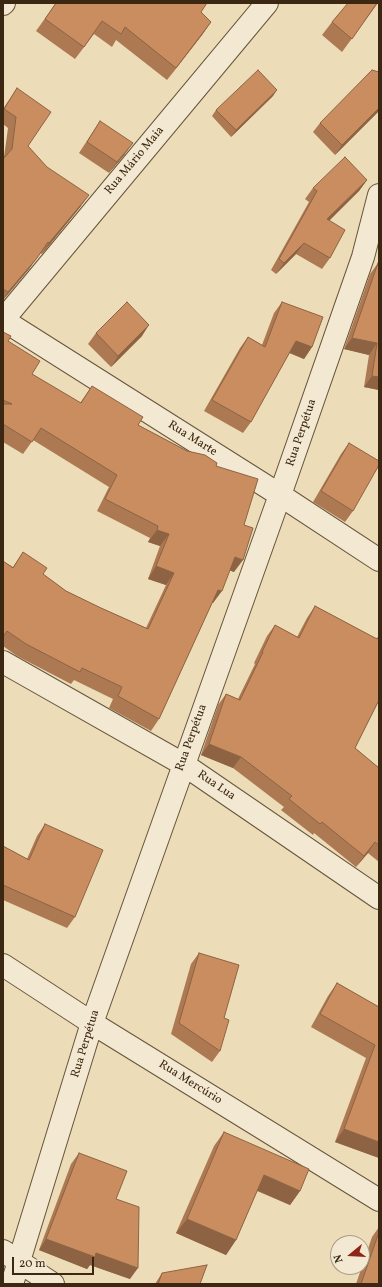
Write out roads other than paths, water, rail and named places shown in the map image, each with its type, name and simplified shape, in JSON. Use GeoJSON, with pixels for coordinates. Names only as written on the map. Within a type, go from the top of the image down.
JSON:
{"type":"FeatureCollection","features":[{"type":"Feature","properties":{"kind":"street","name":"Rua Mário Maia"},"geometry":{"type":"LineString","coordinates":[[3,320],[267,3]]}},
{"type":"Feature","properties":{"kind":"street","name":"Rua Perpétua"},"geometry":{"type":"LineString","coordinates":[[12,1284],[11,1257],[183,764],[280,495],[363,257],[379,195]]}},
{"type":"Feature","properties":{"kind":"street","name":"Rua Marte"},"geometry":{"type":"LineString","coordinates":[[3,320],[280,495],[379,560]]}},
{"type":"Feature","properties":{"kind":"street","name":"Rua Lua"},"geometry":{"type":"LineString","coordinates":[[3,662],[183,764],[379,898]]}},
{"type":"Feature","properties":{"kind":"street","name":"Rua Mercúrio"},"geometry":{"type":"LineString","coordinates":[[3,965],[92,1023],[379,1200]]}},
{"type":"Feature","properties":{"kind":"street"},"geometry":{"type":"LineString","coordinates":[[11,1257],[53,1284]]}}]}
